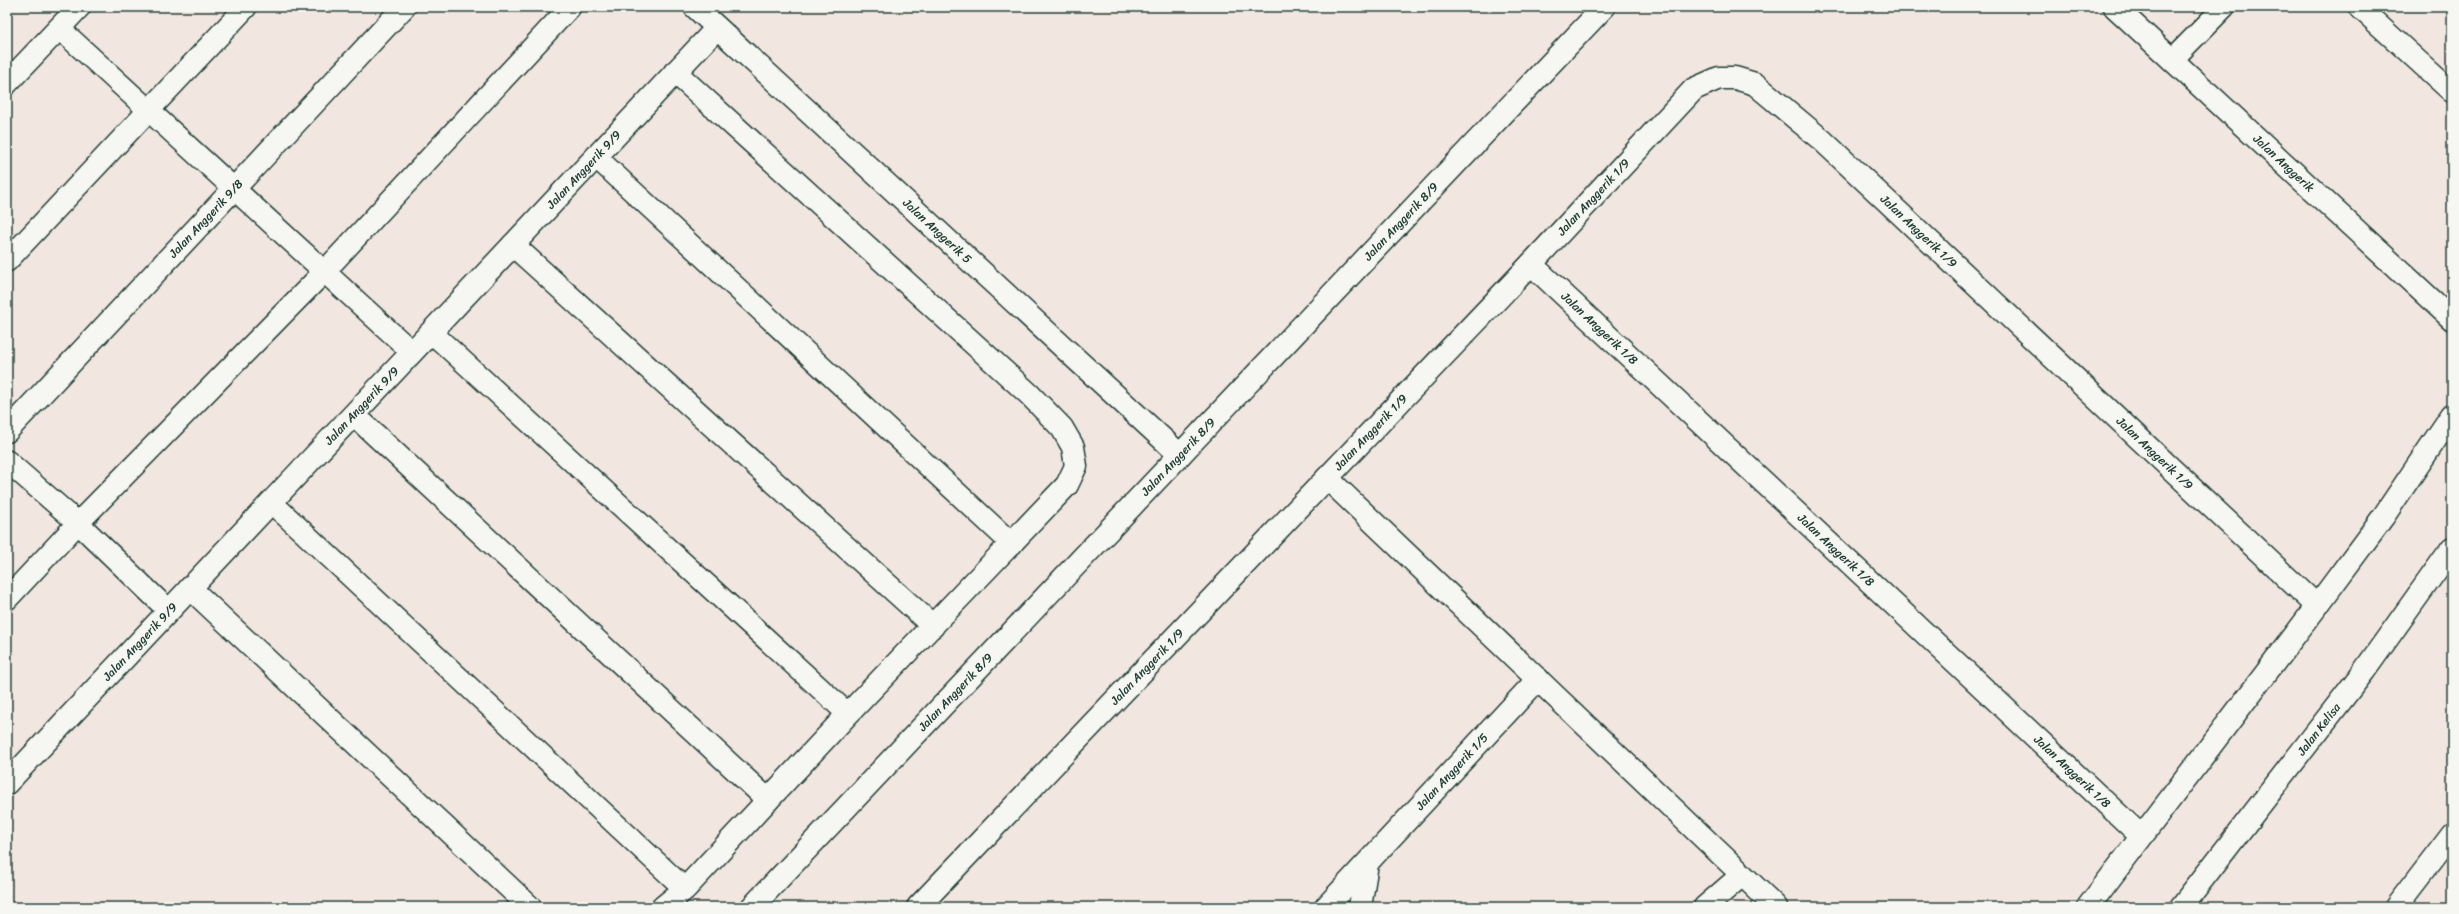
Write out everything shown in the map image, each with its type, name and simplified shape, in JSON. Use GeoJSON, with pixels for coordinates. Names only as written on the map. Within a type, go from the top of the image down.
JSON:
{"type":"FeatureCollection","features":[{"type":"Feature","properties":{"kind":"street"},"geometry":{"type":"LineString","coordinates":[[7,83],[79,7]]}},
{"type":"Feature","properties":{"kind":"street","name":"Jalan Anggerik 9/8"},"geometry":{"type":"LineString","coordinates":[[7,431],[404,7]]}},
{"type":"Feature","properties":{"kind":"street","name":"Jalan Anggerik 5"},"geometry":{"type":"LineString","coordinates":[[695,7],[1180,455]]}},
{"type":"Feature","properties":{"kind":"street","name":"Jalan Anggerik 8/9"},"geometry":{"type":"LineString","coordinates":[[752,907],[1604,7]]}},
{"type":"Feature","properties":{"kind":"street","name":"Jalan Anggerik"},"geometry":{"type":"LineString","coordinates":[[2115,7],[2452,319]]}},
{"type":"Feature","properties":{"kind":"street","name":"Jalan Anggerik 9/9"},"geometry":{"type":"LineString","coordinates":[[7,783],[717,28]]}},
{"type":"Feature","properties":{"kind":"street"},"geometry":{"type":"LineString","coordinates":[[663,907],[685,889],[848,714],[1012,544],[1067,485],[1076,466],[1073,447],[1062,428],[1029,394],[675,72]]}},
{"type":"Feature","properties":{"kind":"street","name":"Jalan Anggerik 1/9"},"geometry":{"type":"LineString","coordinates":[[918,907],[1531,264],[1694,90],[1719,78],[1735,78],[1755,84],[1823,141],[2317,606]]}},
{"type":"Feature","properties":{"kind":"street"},"geometry":{"type":"LineString","coordinates":[[513,245],[933,626]]}},
{"type":"Feature","properties":{"kind":"street","name":"Jalan Anggerik 1/8"},"geometry":{"type":"LineString","coordinates":[[1531,264],[2141,836]]}},
{"type":"Feature","properties":{"kind":"street"},"geometry":{"type":"LineString","coordinates":[[354,415],[768,800]]}},
{"type":"Feature","properties":{"kind":"street"},"geometry":{"type":"LineString","coordinates":[[2088,907],[2383,517],[2452,415]]}},
{"type":"Feature","properties":{"kind":"street"},"geometry":{"type":"LineString","coordinates":[[1327,478],[1776,907]]}},
{"type":"Feature","properties":{"kind":"street","name":"Jalan Kelisa"},"geometry":{"type":"LineString","coordinates":[[2181,907],[2364,671],[2452,548]]}},
{"type":"Feature","properties":{"kind":"street"},"geometry":{"type":"LineString","coordinates":[[190,588],[530,907]]}},
{"type":"Feature","properties":{"kind":"street","name":"Jalan Anggerik 1/5"},"geometry":{"type":"LineString","coordinates":[[1326,907],[1538,679]]}},
{"type":"Feature","properties":{"kind":"street"},"geometry":{"type":"LineString","coordinates":[[2396,907],[2452,834]]}},
{"type":"Feature","properties":{"kind":"street"},"geometry":{"type":"LineString","coordinates":[[1360,907],[1367,864]]}},
{"type":"Feature","properties":{"kind":"street"},"geometry":{"type":"LineString","coordinates":[[1705,907],[1742,875]]}},
{"type":"Feature","properties":{"kind":"lane"},"geometry":{"type":"LineString","coordinates":[[7,261],[246,7]]}},
{"type":"Feature","properties":{"kind":"lane"},"geometry":{"type":"LineString","coordinates":[[7,599],[78,523],[323,273],[570,7]]}},
{"type":"Feature","properties":{"kind":"lane"},"geometry":{"type":"LineString","coordinates":[[2172,60],[2224,7]]}},
{"type":"Feature","properties":{"kind":"lane"},"geometry":{"type":"LineString","coordinates":[[2359,7],[2452,92]]}},
{"type":"Feature","properties":{"kind":"lane"},"geometry":{"type":"LineString","coordinates":[[59,28],[323,273],[412,352]]}},
{"type":"Feature","properties":{"kind":"lane"},"geometry":{"type":"LineString","coordinates":[[596,157],[1012,544]]}},
{"type":"Feature","properties":{"kind":"lane"},"geometry":{"type":"LineString","coordinates":[[431,332],[848,714]]}},
{"type":"Feature","properties":{"kind":"lane"},"geometry":{"type":"LineString","coordinates":[[7,461],[78,523],[169,611]]}},
{"type":"Feature","properties":{"kind":"lane"},"geometry":{"type":"LineString","coordinates":[[271,502],[685,889]]}}]}
